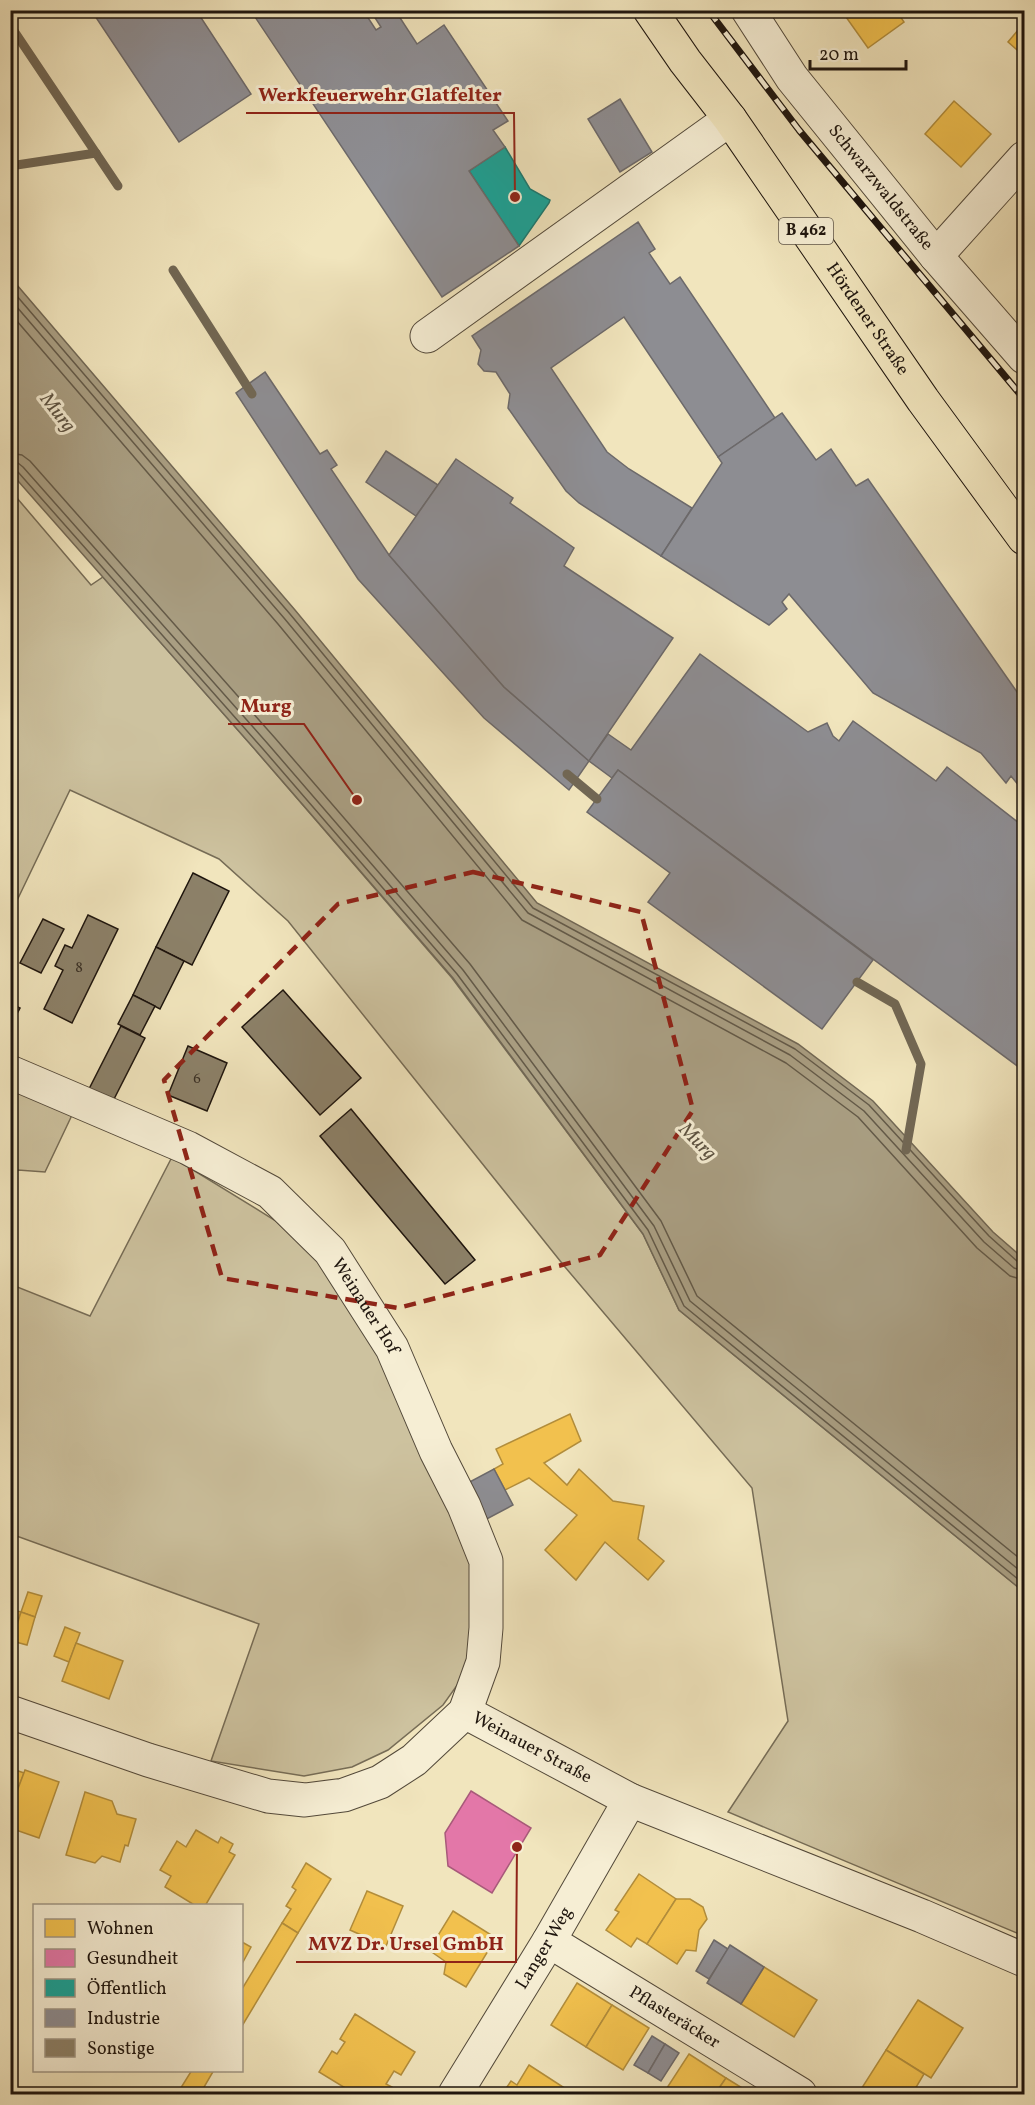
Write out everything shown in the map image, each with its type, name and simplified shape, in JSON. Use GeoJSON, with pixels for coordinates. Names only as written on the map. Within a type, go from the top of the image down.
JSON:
{"type":"FeatureCollection","features":[{"type":"Feature","properties":{"kind":"main road","name":"Hördener Straße"},"geometry":{"type":"LineString","coordinates":[[650,10],[685,61],[730,118],[923,400],[1024,538]]}},
{"type":"Feature","properties":{"kind":"street","name":"Schwarzwaldstraße"},"geometry":{"type":"LineString","coordinates":[[748,10],[792,78],[936,256],[1024,357]]}},
{"type":"Feature","properties":{"kind":"street"},"geometry":{"type":"LineString","coordinates":[[427,336],[730,118]]}},
{"type":"Feature","properties":{"kind":"street"},"geometry":{"type":"LineString","coordinates":[[936,256],[1024,158]]}},
{"type":"Feature","properties":{"kind":"street","name":"Weinauer Hof"},"geometry":{"type":"LineString","coordinates":[[10,1072],[188,1148],[270,1192],[330,1251],[392,1348],[436,1451],[464,1506],[486,1561],[486,1628],[483,1662],[465,1712]]}},
{"type":"Feature","properties":{"kind":"street","name":"Weinauer Straße"},"geometry":{"type":"LineString","coordinates":[[10,1712],[148,1760],[257,1793],[305,1800],[344,1795],[380,1782],[414,1760],[446,1733],[465,1712],[630,1800],[922,1916],[1024,1960]]}},
{"type":"Feature","properties":{"kind":"street","name":"Langer Weg"},"geometry":{"type":"LineString","coordinates":[[454,2094],[549,1941],[630,1800]]}},
{"type":"Feature","properties":{"kind":"street","name":"Pflasteräcker"},"geometry":{"type":"LineString","coordinates":[[549,1941],[800,2094]]}},
{"type":"Feature","properties":{"kind":"highlighted area"},"geometry":{"type":"Polygon","coordinates":[[[473,872],[641,912],[693,1110],[600,1255],[398,1308],[222,1278],[164,1080],[338,904],[473,872]]]}},
{"type":"Feature","properties":{"kind":"shaded area"},"geometry":{"type":"Polygon","coordinates":[[[11,491],[91,585],[103,577],[452,978],[643,1234],[679,1310],[1024,1592],[1024,1936],[728,1812],[788,1721],[752,1488],[565,1267],[288,921],[219,859],[70,790],[11,913],[11,491]]]}},
{"type":"Feature","properties":{"kind":"shaded area"},"geometry":{"type":"Polygon","coordinates":[[[11,1088],[73,1113],[45,1172],[18,1170],[11,1184],[11,1088]]]}},
{"type":"Feature","properties":{"kind":"shaded area"},"geometry":{"type":"Polygon","coordinates":[[[172,1157],[276,1221],[330,1271],[393,1376],[471,1549],[477,1599],[468,1670],[443,1705],[388,1750],[352,1767],[304,1776],[211,1761],[259,1624],[11,1534],[10,1284],[90,1316],[172,1157]]]}},
{"type":"Feature","properties":{"kind":"water"},"geometry":{"type":"Polygon","coordinates":[[[11,278],[295,610],[537,903],[798,1044],[873,1101],[993,1232],[1024,1259],[1024,1592],[679,1310],[643,1234],[453,978],[11,473],[11,278]]]}},
{"type":"Feature","properties":{"kind":"building: Wohnen"},"geometry":{"type":"Polygon","coordinates":[[[841,10],[896,10],[904,22],[868,48],[841,10]]]}},
{"type":"Feature","properties":{"kind":"building: Wohnen"},"geometry":{"type":"Polygon","coordinates":[[[1024,23],[1024,56],[1008,42],[1024,23]]]}},
{"type":"Feature","properties":{"kind":"building: Wohnen"},"geometry":{"type":"Polygon","coordinates":[[[954,101],[991,134],[961,167],[925,134],[954,101]]]}},
{"type":"Feature","properties":{"kind":"building: Wohnen"},"geometry":{"type":"Polygon","coordinates":[[[570,1414],[581,1441],[544,1463],[567,1485],[579,1469],[613,1501],[644,1506],[638,1539],[664,1561],[648,1580],[605,1542],[576,1580],[545,1550],[577,1515],[529,1478],[505,1490],[494,1469],[503,1464],[496,1449],[570,1414]]]}},
{"type":"Feature","properties":{"kind":"building: Wohnen"},"geometry":{"type":"Polygon","coordinates":[[[28,1592],[42,1596],[35,1617],[21,1612],[28,1592]]]}},
{"type":"Feature","properties":{"kind":"building: Wohnen"},"geometry":{"type":"Polygon","coordinates":[[[10,1609],[21,1612],[12,1641],[10,1640],[10,1609]]]}},
{"type":"Feature","properties":{"kind":"building: Wohnen"},"geometry":{"type":"Polygon","coordinates":[[[21,1612],[35,1617],[27,1645],[12,1641],[21,1612]]]}},
{"type":"Feature","properties":{"kind":"building: Wohnen"},"geometry":{"type":"Polygon","coordinates":[[[65,1627],[80,1633],[69,1662],[54,1656],[65,1627]]]}},
{"type":"Feature","properties":{"kind":"building: Wohnen"},"geometry":{"type":"Polygon","coordinates":[[[76,1643],[123,1661],[109,1699],[62,1681],[76,1643]]]}},
{"type":"Feature","properties":{"kind":"building: Wohnen"},"geometry":{"type":"Polygon","coordinates":[[[10,1768],[24,1773],[10,1810],[10,1768]]]}},
{"type":"Feature","properties":{"kind":"building: Wohnen"},"geometry":{"type":"Polygon","coordinates":[[[25,1770],[59,1782],[39,1838],[10,1828],[10,1810],[25,1770]]]}},
{"type":"Feature","properties":{"kind":"building: Wohnen"},"geometry":{"type":"Polygon","coordinates":[[[85,1792],[112,1801],[117,1814],[136,1819],[128,1846],[125,1845],[120,1862],[102,1856],[95,1863],[66,1855],[85,1792]]]}},
{"type":"Feature","properties":{"kind":"building: Wohnen"},"geometry":{"type":"Polygon","coordinates":[[[196,1830],[218,1843],[221,1837],[233,1844],[229,1852],[235,1855],[206,1904],[193,1904],[165,1887],[171,1876],[160,1870],[177,1841],[186,1847],[196,1830]]]}},
{"type":"Feature","properties":{"kind":"building: Wohnen"},"geometry":{"type":"Polygon","coordinates":[[[306,1863],[331,1879],[298,1933],[282,1923],[291,1909],[286,1906],[296,1890],[292,1887],[306,1863]]]}},
{"type":"Feature","properties":{"kind":"building: Wohnen"},"geometry":{"type":"Polygon","coordinates":[[[639,1874],[676,1899],[647,1944],[637,1938],[631,1947],[606,1930],[619,1912],[615,1910],[639,1874]]]}},
{"type":"Feature","properties":{"kind":"building: Wohnen"},"geometry":{"type":"Polygon","coordinates":[[[367,1891],[403,1906],[386,1946],[350,1930],[367,1891]]]}},
{"type":"Feature","properties":{"kind":"building: Wohnen"},"geometry":{"type":"Polygon","coordinates":[[[676,1899],[690,1899],[703,1907],[707,1919],[699,1930],[696,1951],[686,1950],[677,1964],[647,1944],[676,1899]]]}},
{"type":"Feature","properties":{"kind":"building: Wohnen"},"geometry":{"type":"Polygon","coordinates":[[[453,1911],[496,1938],[466,1987],[444,1974],[446,1962],[429,1950],[453,1911]]]}},
{"type":"Feature","properties":{"kind":"building: Wohnen"},"geometry":{"type":"Polygon","coordinates":[[[282,1923],[298,1933],[243,2024],[243,1987],[282,1923]]]}},
{"type":"Feature","properties":{"kind":"building: Wohnen"},"geometry":{"type":"Polygon","coordinates":[[[243,1943],[251,1947],[243,1962],[243,1943]]]}},
{"type":"Feature","properties":{"kind":"building: Wohnen"},"geometry":{"type":"Polygon","coordinates":[[[764,1967],[817,2000],[794,2037],[741,2004],[764,1967]]]}},
{"type":"Feature","properties":{"kind":"building: Wohnen"},"geometry":{"type":"Polygon","coordinates":[[[577,1983],[612,2005],[586,2047],[551,2025],[577,1983]]]}},
{"type":"Feature","properties":{"kind":"building: Wohnen"},"geometry":{"type":"Polygon","coordinates":[[[918,2000],[963,2028],[931,2078],[886,2050],[918,2000]]]}},
{"type":"Feature","properties":{"kind":"building: Wohnen"},"geometry":{"type":"Polygon","coordinates":[[[612,2005],[649,2028],[623,2070],[586,2047],[612,2005]]]}},
{"type":"Feature","properties":{"kind":"building: Wohnen"},"geometry":{"type":"Polygon","coordinates":[[[355,2014],[415,2052],[401,2075],[394,2071],[386,2084],[392,2087],[388,2094],[355,2094],[319,2072],[332,2051],[337,2054],[345,2042],[340,2039],[355,2014]]]}},
{"type":"Feature","properties":{"kind":"building: Wohnen"},"geometry":{"type":"Polygon","coordinates":[[[886,2050],[924,2074],[912,2094],[858,2094],[886,2050]]]}},
{"type":"Feature","properties":{"kind":"building: Wohnen"},"geometry":{"type":"Polygon","coordinates":[[[689,2054],[726,2078],[715,2094],[663,2094],[689,2054]]]}},
{"type":"Feature","properties":{"kind":"building: Wohnen"},"geometry":{"type":"Polygon","coordinates":[[[529,2065],[563,2087],[558,2094],[502,2094],[511,2081],[517,2085],[529,2065]]]}},
{"type":"Feature","properties":{"kind":"building: Wohnen"},"geometry":{"type":"Polygon","coordinates":[[[191,2072],[213,2072],[200,2094],[177,2094],[191,2072]]]}},
{"type":"Feature","properties":{"kind":"building: Wohnen"},"geometry":{"type":"Polygon","coordinates":[[[726,2078],[752,2094],[715,2094],[726,2078]]]}},
{"type":"Feature","properties":{"kind":"building: Gesundheit"},"geometry":{"type":"Polygon","coordinates":[[[471,1791],[531,1828],[492,1893],[448,1866],[445,1833],[471,1791]]]}},
{"type":"Feature","properties":{"kind":"building: Öffentlich"},"geometry":{"type":"Polygon","coordinates":[[[505,147],[530,189],[550,200],[519,246],[469,171],[505,147]]]}},
{"type":"Feature","properties":{"kind":"building: Industrie"},"geometry":{"type":"Polygon","coordinates":[[[91,10],[196,10],[251,94],[179,142],[91,10]]]}},
{"type":"Feature","properties":{"kind":"building: Industrie"},"geometry":{"type":"Polygon","coordinates":[[[252,10],[363,10],[376,30],[381,27],[370,10],[395,10],[417,44],[444,25],[508,121],[493,130],[505,147],[469,171],[519,246],[442,297],[252,10]]]}},
{"type":"Feature","properties":{"kind":"building: Industrie"},"geometry":{"type":"Polygon","coordinates":[[[620,99],[652,152],[620,172],[588,119],[620,99]]]}},
{"type":"Feature","properties":{"kind":"building: Industrie"},"geometry":{"type":"Polygon","coordinates":[[[638,222],[655,249],[649,253],[670,284],[680,277],[775,418],[718,457],[624,317],[551,368],[607,452],[629,469],[692,508],[661,556],[579,503],[566,491],[508,408],[510,394],[496,372],[484,371],[478,364],[481,350],[472,336],[638,222]]]}},
{"type":"Feature","properties":{"kind":"building: Industrie"},"geometry":{"type":"Polygon","coordinates":[[[265,372],[320,454],[327,450],[337,465],[331,469],[389,555],[504,687],[589,761],[569,790],[484,718],[358,579],[236,393],[265,372]]]}},
{"type":"Feature","properties":{"kind":"building: Industrie"},"geometry":{"type":"Polygon","coordinates":[[[782,413],[816,460],[831,449],[856,486],[868,479],[1024,702],[1024,792],[1011,776],[1006,783],[981,753],[873,693],[789,594],[782,602],[787,609],[769,625],[661,556],[722,463],[718,457],[782,413]]]}},
{"type":"Feature","properties":{"kind":"building: Industrie"},"geometry":{"type":"Polygon","coordinates":[[[386,451],[438,485],[416,516],[366,482],[386,451]]]}},
{"type":"Feature","properties":{"kind":"building: Industrie"},"geometry":{"type":"Polygon","coordinates":[[[456,459],[513,498],[510,503],[574,548],[564,566],[673,638],[589,761],[504,687],[389,555],[456,459]]]}},
{"type":"Feature","properties":{"kind":"building: Industrie"},"geometry":{"type":"Polygon","coordinates":[[[700,654],[808,732],[827,723],[833,736],[839,741],[853,721],[936,781],[947,767],[1024,827],[1024,1071],[618,770],[612,778],[589,761],[608,734],[631,750],[700,654]]]}},
{"type":"Feature","properties":{"kind":"building: Industrie"},"geometry":{"type":"Polygon","coordinates":[[[618,770],[873,960],[822,1029],[648,902],[670,873],[587,812],[618,770]]]}},
{"type":"Feature","properties":{"kind":"building: Industrie"},"geometry":{"type":"Polygon","coordinates":[[[494,1469],[513,1505],[481,1522],[462,1486],[494,1469]]]}},
{"type":"Feature","properties":{"kind":"building: Industrie"},"geometry":{"type":"Polygon","coordinates":[[[714,1940],[728,1949],[709,1979],[696,1971],[714,1940]]]}},
{"type":"Feature","properties":{"kind":"building: Industrie"},"geometry":{"type":"Polygon","coordinates":[[[730,1945],[764,1967],[741,2004],[707,1983],[730,1945]]]}},
{"type":"Feature","properties":{"kind":"building: Industrie"},"geometry":{"type":"Polygon","coordinates":[[[652,2036],[665,2044],[648,2073],[634,2065],[652,2036]]]}},
{"type":"Feature","properties":{"kind":"building: Industrie"},"geometry":{"type":"Polygon","coordinates":[[[665,2044],[679,2053],[661,2081],[648,2073],[665,2044]]]}},
{"type":"Feature","properties":{"kind":"building: Sonstige"},"geometry":{"type":"Polygon","coordinates":[[[193,873],[229,891],[192,965],[156,947],[193,873]]]}},
{"type":"Feature","properties":{"kind":"building: Sonstige"},"geometry":{"type":"Polygon","coordinates":[[[88,915],[118,929],[72,1023],[44,1009],[63,970],[55,966],[65,945],[72,948],[88,915]]]}},
{"type":"Feature","properties":{"kind":"building: Sonstige"},"geometry":{"type":"Polygon","coordinates":[[[43,919],[64,929],[41,973],[20,963],[43,919]]]}},
{"type":"Feature","properties":{"kind":"building: Sonstige"},"geometry":{"type":"Polygon","coordinates":[[[156,947],[184,961],[160,1009],[133,995],[156,947]]]}},
{"type":"Feature","properties":{"kind":"building: Sonstige"},"geometry":{"type":"Polygon","coordinates":[[[283,990],[361,1078],[320,1115],[242,1027],[283,990]]]}},
{"type":"Feature","properties":{"kind":"building: Sonstige"},"geometry":{"type":"Polygon","coordinates":[[[133,995],[155,1006],[140,1035],[118,1024],[133,995]]]}},
{"type":"Feature","properties":{"kind":"building: Sonstige"},"geometry":{"type":"Polygon","coordinates":[[[10,1003],[20,1008],[10,1027],[10,1003]]]}},
{"type":"Feature","properties":{"kind":"building: Sonstige"},"geometry":{"type":"Polygon","coordinates":[[[121,1026],[145,1038],[112,1103],[88,1091],[121,1026]]]}},
{"type":"Feature","properties":{"kind":"building: Sonstige"},"geometry":{"type":"Polygon","coordinates":[[[188,1046],[227,1063],[207,1111],[168,1095],[188,1046]]]}},
{"type":"Feature","properties":{"kind":"building: Sonstige"},"geometry":{"type":"Polygon","coordinates":[[[351,1109],[475,1260],[445,1284],[320,1136],[351,1109]]]}},
{"type":"Feature","properties":{"kind":"waterway"},"geometry":{"type":"LineString","coordinates":[[10,25],[118,186]]}},
{"type":"Feature","properties":{"kind":"waterway"},"geometry":{"type":"LineString","coordinates":[[10,166],[96,153]]}},
{"type":"Feature","properties":{"kind":"waterway"},"geometry":{"type":"LineString","coordinates":[[173,270],[252,394]]}},
{"type":"Feature","properties":{"kind":"waterway"},"geometry":{"type":"LineString","coordinates":[[567,774],[597,799]]}},
{"type":"Feature","properties":{"kind":"waterway"},"geometry":{"type":"LineString","coordinates":[[857,982],[895,1004],[921,1064],[906,1150]]}},
{"type":"Feature","properties":{"kind":"railway"},"geometry":{"type":"LineString","coordinates":[[708,10],[799,130],[1024,399]]}},
{"type":"Feature","properties":{"kind":"place","name":"Werkfeuerwehr Glatfelter"},"geometry":{"type":"Point","coordinates":[515,197]}},
{"type":"Feature","properties":{"kind":"place","name":"Murg"},"geometry":{"type":"Point","coordinates":[357,800]}},
{"type":"Feature","properties":{"kind":"place","name":"MVZ Dr. Ursel GmbH"},"geometry":{"type":"Point","coordinates":[517,1847]}}]}
